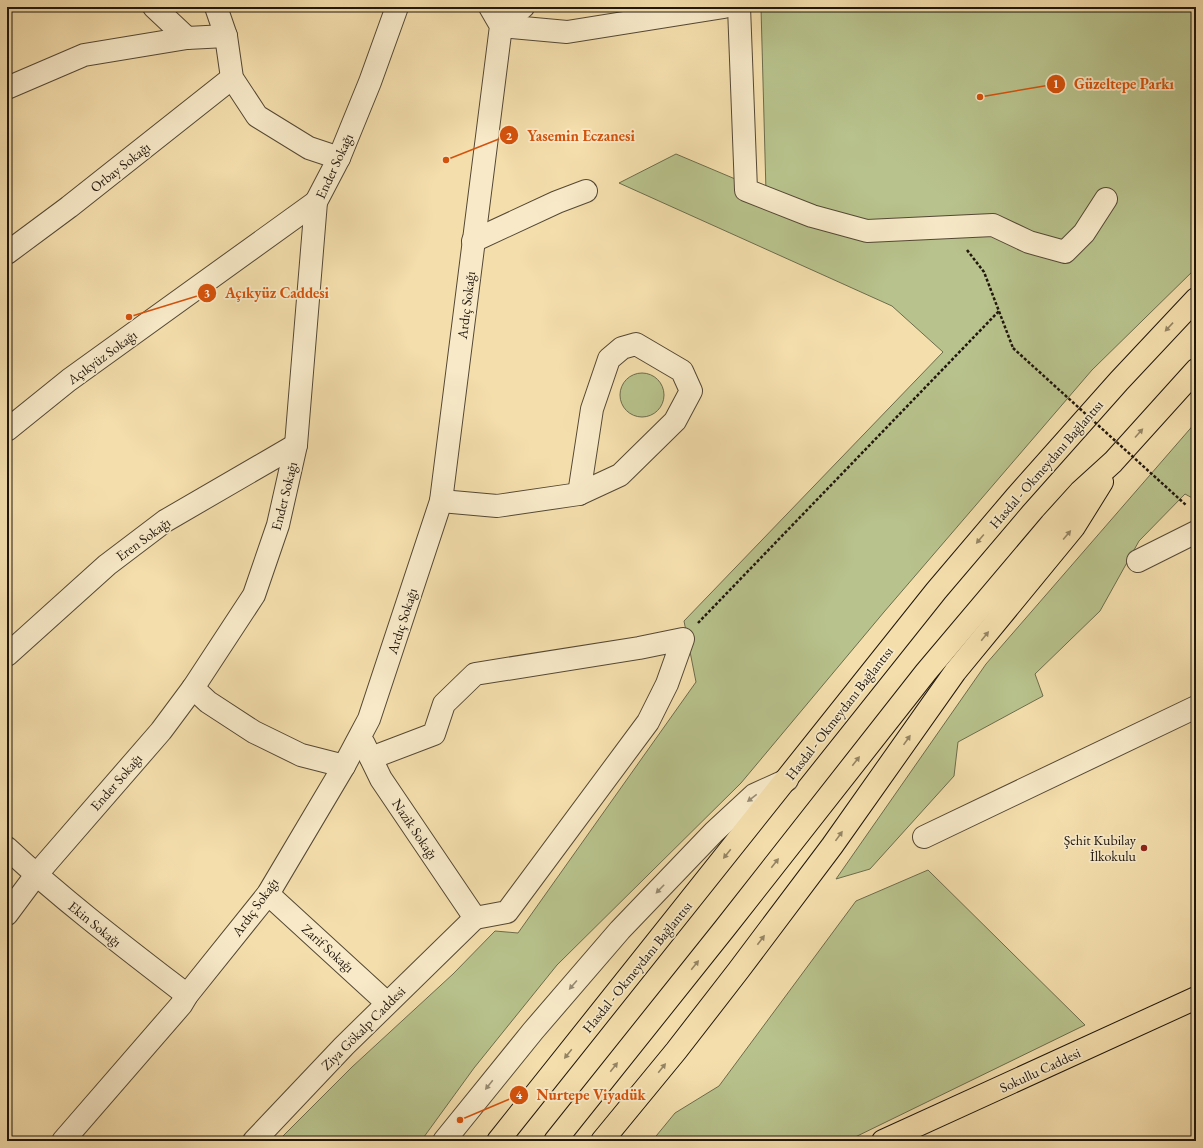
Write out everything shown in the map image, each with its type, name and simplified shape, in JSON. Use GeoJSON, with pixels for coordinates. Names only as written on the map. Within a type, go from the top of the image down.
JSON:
{"type":"FeatureCollection","features":[{"type":"Feature","properties":{"kind":"main road","name":"Hasdal - Okmeydanı Bağlantısı"},"geometry":{"type":"LineString","coordinates":[[498,1141],[936,591],[1000,515],[1119,380],[1196,299]]}},
{"type":"Feature","properties":{"kind":"main road"},"geometry":{"type":"LineString","coordinates":[[555,1141],[926,672],[1051,524],[1080,492],[1112,462],[1196,370]]}},
{"type":"Feature","properties":{"kind":"main road"},"geometry":{"type":"LineString","coordinates":[[602,1141],[676,1051],[818,865],[955,672],[1074,527],[1096,494],[1112,462]]}},
{"type":"Feature","properties":{"kind":"main road","name":"Sokullu Caddesi"},"geometry":{"type":"LineString","coordinates":[[883,1141],[1196,998]]}},
{"type":"Feature","properties":{"kind":"street"},"geometry":{"type":"LineString","coordinates":[[154,7],[187,38]]}},
{"type":"Feature","properties":{"kind":"street"},"geometry":{"type":"LineString","coordinates":[[216,7],[226,36],[232,78],[257,116],[309,148],[339,158]]}},
{"type":"Feature","properties":{"kind":"street","name":"Ender Sokağı"},"geometry":{"type":"LineString","coordinates":[[7,914],[36,875],[162,731],[193,688],[254,595],[278,525],[296,446],[316,202],[339,158],[370,82],[397,7]]}},
{"type":"Feature","properties":{"kind":"street"},"geometry":{"type":"LineString","coordinates":[[490,7],[500,26]]}},
{"type":"Feature","properties":{"kind":"street"},"geometry":{"type":"LineString","coordinates":[[500,26],[523,7]]}},
{"type":"Feature","properties":{"kind":"street"},"geometry":{"type":"LineString","coordinates":[[500,26],[567,32],[724,7]]}},
{"type":"Feature","properties":{"kind":"street"},"geometry":{"type":"LineString","coordinates":[[738,7],[746,190],[812,216],[867,231],[993,226],[1029,242],[1065,252],[1084,233],[1106,199]]}},
{"type":"Feature","properties":{"kind":"street","name":"Ardıç Sokağı"},"geometry":{"type":"LineString","coordinates":[[63,1141],[181,1005],[187,995],[268,894],[344,766],[369,719],[442,501],[500,26]]}},
{"type":"Feature","properties":{"kind":"street"},"geometry":{"type":"LineString","coordinates":[[7,88],[84,55],[187,38],[226,36]]}},
{"type":"Feature","properties":{"kind":"street","name":"Orbay Sokağı"},"geometry":{"type":"LineString","coordinates":[[7,253],[69,207],[232,78]]}},
{"type":"Feature","properties":{"kind":"street"},"geometry":{"type":"LineString","coordinates":[[474,241],[557,202],[586,191]]}},
{"type":"Feature","properties":{"kind":"street","name":"Açıkyüz Sokağı"},"geometry":{"type":"LineString","coordinates":[[7,430],[70,380],[316,202]]}},
{"type":"Feature","properties":{"kind":"street"},"geometry":{"type":"LineString","coordinates":[[442,501],[497,506],[579,494],[620,475],[674,421],[692,391],[682,371],[636,344],[622,348],[609,359],[592,409],[579,494]]}},
{"type":"Feature","properties":{"kind":"street","name":"Eren Sokağı"},"geometry":{"type":"LineString","coordinates":[[7,656],[108,565],[164,522],[296,446]]}},
{"type":"Feature","properties":{"kind":"street"},"geometry":{"type":"LineString","coordinates":[[1138,561],[1196,532]]}},
{"type":"Feature","properties":{"kind":"street"},"geometry":{"type":"LineString","coordinates":[[371,758],[434,734],[444,704],[476,674],[639,648],[683,639]]}},
{"type":"Feature","properties":{"kind":"street"},"geometry":{"type":"LineString","coordinates":[[475,918],[507,912],[620,761],[648,722],[667,684],[683,639]]}},
{"type":"Feature","properties":{"kind":"street"},"geometry":{"type":"LineString","coordinates":[[193,688],[208,702],[254,732],[301,756],[344,766]]}},
{"type":"Feature","properties":{"kind":"street"},"geometry":{"type":"LineString","coordinates":[[924,837],[1196,707]]}},
{"type":"Feature","properties":{"kind":"street","name":"Nazik Sokağı"},"geometry":{"type":"LineString","coordinates":[[360,736],[381,779],[475,918]]}},
{"type":"Feature","properties":{"kind":"street"},"geometry":{"type":"LineString","coordinates":[[444,1141],[533,1031],[620,930],[714,832],[754,795],[786,780]]}},
{"type":"Feature","properties":{"kind":"street","name":"Ekin Sokağı"},"geometry":{"type":"LineString","coordinates":[[7,848],[36,875],[119,944],[187,995]]}},
{"type":"Feature","properties":{"kind":"street","name":"Zarif Sokağı"},"geometry":{"type":"LineString","coordinates":[[268,894],[387,1003]]}},
{"type":"Feature","properties":{"kind":"street","name":"Ziya Gökalp Caddesi"},"geometry":{"type":"LineString","coordinates":[[254,1141],[344,1046],[475,918]]}},
{"type":"Feature","properties":{"kind":"path"},"geometry":{"type":"LineString","coordinates":[[949,227],[984,272],[1013,348],[1186,505]]}},
{"type":"Feature","properties":{"kind":"path"},"geometry":{"type":"LineString","coordinates":[[683,639],[999,311]]}},
{"type":"Feature","properties":{"kind":"green space"},"geometry":{"type":"Polygon","coordinates":[[[742,7],[1196,7],[1196,268],[1092,370],[884,612],[741,783],[557,965],[474,1068],[421,1141],[278,1141],[352,1067],[453,974],[495,931],[518,933],[696,682],[684,621],[943,352],[892,306],[619,183],[676,154],[766,192],[761,8],[742,7]]]}},
{"type":"Feature","properties":{"kind":"green space"},"geometry":{"type":"Polygon","coordinates":[[[642,373],[654,377],[660,383],[664,395],[660,407],[654,413],[642,417],[630,413],[624,407],[620,395],[624,383],[630,377],[642,373]]]}},
{"type":"Feature","properties":{"kind":"green space"},"geometry":{"type":"Polygon","coordinates":[[[1196,422],[1196,500],[1185,494],[1139,541],[1100,611],[1035,674],[1043,696],[958,742],[954,776],[870,869],[836,879],[986,664],[1196,422]]]}},
{"type":"Feature","properties":{"kind":"green space"},"geometry":{"type":"Polygon","coordinates":[[[928,870],[1085,1025],[847,1141],[652,1141],[675,1113],[719,1086],[856,901],[928,870]]]}},
{"type":"Feature","properties":{"kind":"place","name":"Güzeltepe Parkı"},"geometry":{"type":"Point","coordinates":[980,97]}},
{"type":"Feature","properties":{"kind":"place","name":"Yasemin Eczanesi"},"geometry":{"type":"Point","coordinates":[446,160]}},
{"type":"Feature","properties":{"kind":"place","name":"Açıkyüz Caddesi"},"geometry":{"type":"Point","coordinates":[129,317]}},
{"type":"Feature","properties":{"kind":"place","name":"Şehit Kubilay İlkokulu"},"geometry":{"type":"Point","coordinates":[1144,848]}},
{"type":"Feature","properties":{"kind":"place","name":"Nurtepe Viyadük"},"geometry":{"type":"Point","coordinates":[460,1120]}}]}
